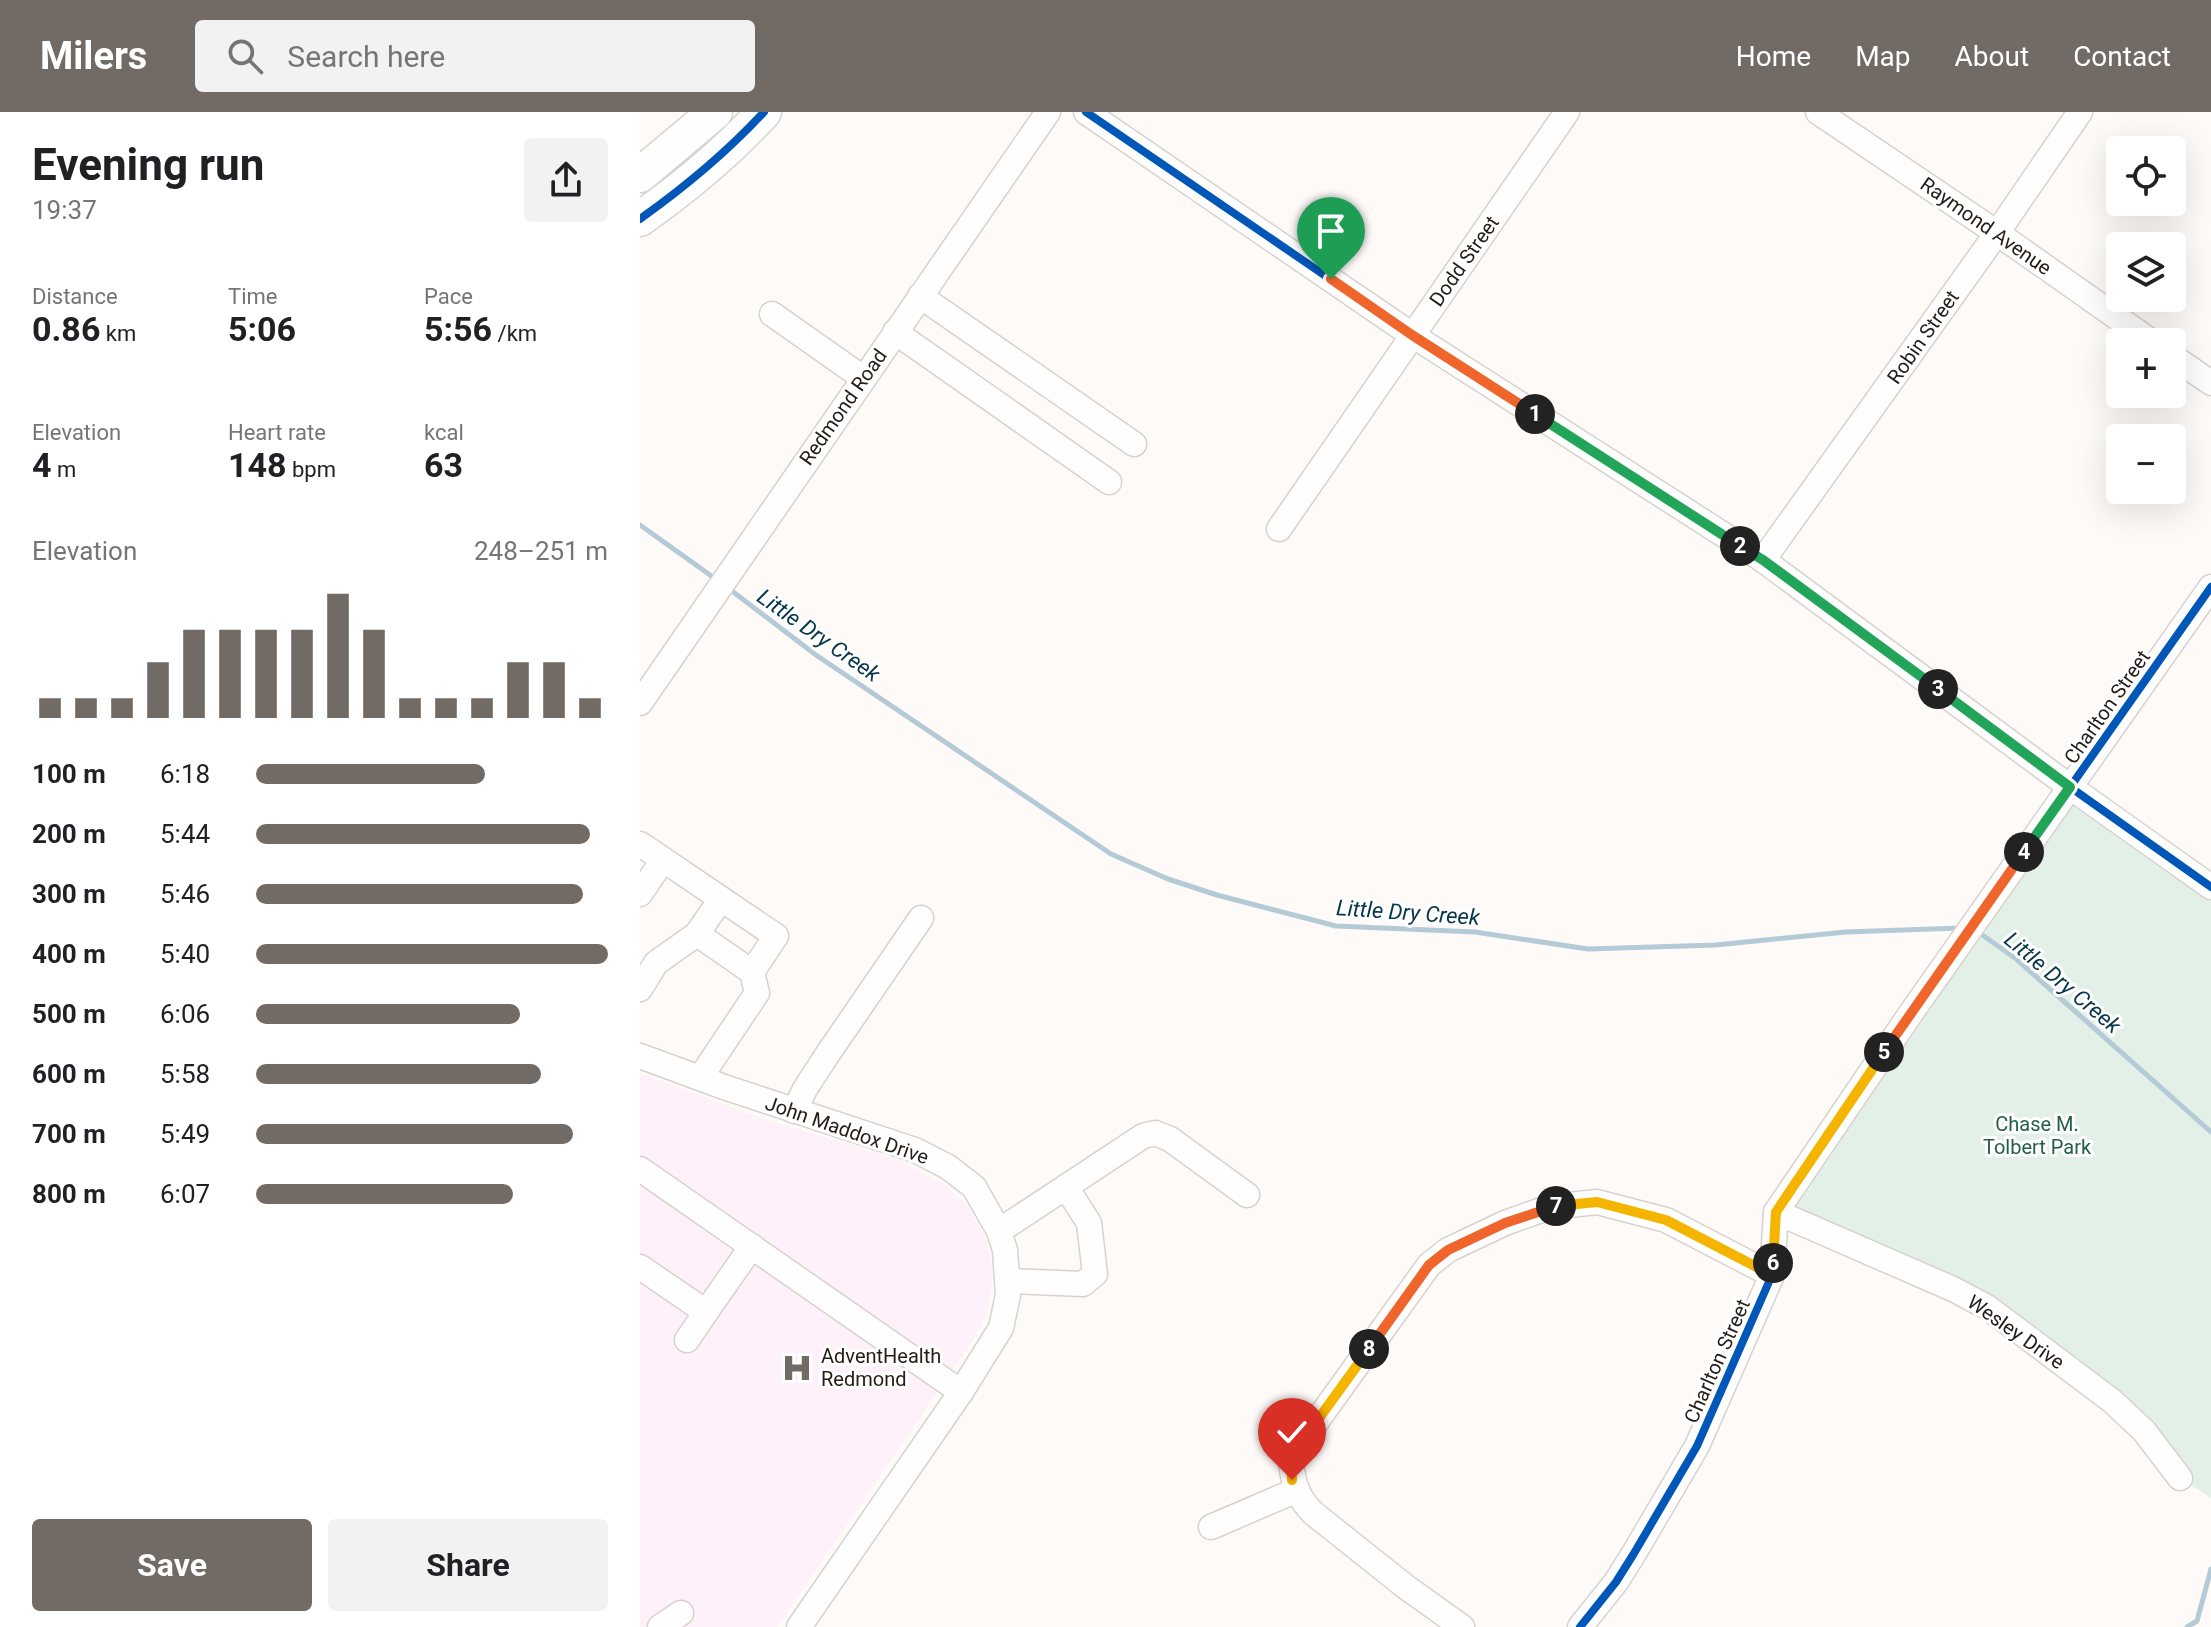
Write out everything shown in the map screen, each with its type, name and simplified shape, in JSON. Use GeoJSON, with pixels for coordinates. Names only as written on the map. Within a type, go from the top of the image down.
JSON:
{"type":"FeatureCollection","features":[{"type":"Feature","properties":{"kind":"highway"},"geometry":{"type":"LineString","coordinates":[[640,175],[715,112]]}},
{"type":"Feature","properties":{"kind":"highway"},"geometry":{"type":"LineString","coordinates":[[640,219],[717,159],[764,112]]}},
{"type":"Feature","properties":{"kind":"street","name":"Redmond Road"},"geometry":{"type":"LineString","coordinates":[[640,703],[1048,112]]}},
{"type":"Feature","properties":{"kind":"street"},"geometry":{"type":"LineString","coordinates":[[1086,112],[1412,335],[1763,560],[2211,887]]}},
{"type":"Feature","properties":{"kind":"street","name":"Dodd Street"},"geometry":{"type":"LineString","coordinates":[[1279,529],[1567,112]]}},
{"type":"Feature","properties":{"kind":"street","name":"Raymond Avenue"},"geometry":{"type":"LineString","coordinates":[[1818,112],[2132,328]]}},
{"type":"Feature","properties":{"kind":"street","name":"Robin Street"},"geometry":{"type":"LineString","coordinates":[[1763,560],[2080,112]]}},
{"type":"Feature","properties":{"kind":"street"},"geometry":{"type":"LineString","coordinates":[[920,296],[1134,444]]}},
{"type":"Feature","properties":{"kind":"street"},"geometry":{"type":"LineString","coordinates":[[772,314],[863,378]]}},
{"type":"Feature","properties":{"kind":"street"},"geometry":{"type":"LineString","coordinates":[[895,332],[1109,482]]}},
{"type":"Feature","properties":{"kind":"street"},"geometry":{"type":"LineString","coordinates":[[2186,366],[2211,383]]}},
{"type":"Feature","properties":{"kind":"street","name":"Charlton Street"},"geometry":{"type":"LineString","coordinates":[[1580,1627],[1616,1582],[1697,1446],[1772,1275],[1776,1212],[1911,1013],[2211,587]]}},
{"type":"Feature","properties":{"kind":"street"},"geometry":{"type":"LineString","coordinates":[[640,844],[776,936],[752,972]]}},
{"type":"Feature","properties":{"kind":"street"},"geometry":{"type":"LineString","coordinates":[[640,894],[663,860]]}},
{"type":"Feature","properties":{"kind":"street"},"geometry":{"type":"LineString","coordinates":[[640,989],[656,963],[697,934],[721,899]]}},
{"type":"Feature","properties":{"kind":"street"},"geometry":{"type":"LineString","coordinates":[[794,1111],[812,1077],[921,918]]}},
{"type":"Feature","properties":{"kind":"street"},"geometry":{"type":"LineString","coordinates":[[697,934],[752,972],[757,993],[700,1078]]}},
{"type":"Feature","properties":{"kind":"street","name":"John Maddox Drive"},"geometry":{"type":"LineString","coordinates":[[640,1056],[915,1150],[948,1167],[974,1187],[999,1231],[1005,1250],[1008,1295],[1001,1328],[961,1392],[799,1627]]}},
{"type":"Feature","properties":{"kind":"street"},"geometry":{"type":"LineString","coordinates":[[999,1231],[1143,1136],[1155,1133],[1170,1139],[1247,1195]]}},
{"type":"Feature","properties":{"kind":"street"},"geometry":{"type":"LineString","coordinates":[[640,1169],[961,1392]]}},
{"type":"Feature","properties":{"kind":"street"},"geometry":{"type":"LineString","coordinates":[[1008,1281],[1083,1284],[1095,1274],[1089,1223],[1066,1187]]}},
{"type":"Feature","properties":{"kind":"street"},"geometry":{"type":"LineString","coordinates":[[1462,1627],[1313,1513],[1302,1502],[1292,1480],[1291,1457],[1429,1265],[1448,1250],[1505,1223],[1550,1207],[1597,1202],[1666,1220],[1772,1275]]}},
{"type":"Feature","properties":{"kind":"street","name":"Wesley Drive"},"geometry":{"type":"LineString","coordinates":[[1776,1212],[1953,1289],[1987,1307],[2112,1401],[2144,1431],[2180,1478]]}},
{"type":"Feature","properties":{"kind":"street"},"geometry":{"type":"LineString","coordinates":[[687,1340],[752,1246]]}},
{"type":"Feature","properties":{"kind":"street"},"geometry":{"type":"LineString","coordinates":[[640,1267],[706,1312]]}},
{"type":"Feature","properties":{"kind":"street"},"geometry":{"type":"LineString","coordinates":[[1211,1527],[1297,1490]]}},
{"type":"Feature","properties":{"kind":"street"},"geometry":{"type":"LineString","coordinates":[[660,1627],[681,1613]]}},
{"type":"Feature","properties":{"kind":"shaded area","name":"AdventHealth Redmond"},"geometry":{"type":"Polygon","coordinates":[[[640,1073],[752,1115],[902,1161],[945,1185],[968,1206],[987,1241],[993,1273],[988,1309],[975,1337],[777,1627],[640,1627],[640,1073]]]}},
{"type":"Feature","properties":{"kind":"green space","name":"Chase M. Tolbert Park"},"geometry":{"type":"Polygon","coordinates":[[[2070,787],[2211,887],[2211,1498],[2180,1478],[2144,1431],[1987,1307],[1776,1212],[2070,787]]]}},
{"type":"Feature","properties":{"kind":"waterway","name":"Little Dry Creek"},"geometry":{"type":"LineString","coordinates":[[640,525],[717,580]]}},
{"type":"Feature","properties":{"kind":"waterway","name":"Little Dry Creek"},"geometry":{"type":"LineString","coordinates":[[728,588],[816,655],[1111,854],[1168,879],[1217,895],[1336,926],[1475,932],[1588,949],[1716,945],[1846,932],[1961,928]]}},
{"type":"Feature","properties":{"kind":"waterway","name":"Little Dry Creek"},"geometry":{"type":"LineString","coordinates":[[1978,932],[2015,958],[2211,1132]]}},
{"type":"Feature","properties":{"kind":"waterway"},"geometry":{"type":"LineString","coordinates":[[2187,1627],[2197,1621],[2211,1569]]}},
{"type":"Feature","properties":{"kind":"cycle path"},"geometry":{"type":"LineString","coordinates":[[640,219],[705,168],[764,112]]}},
{"type":"Feature","properties":{"kind":"cycle path"},"geometry":{"type":"LineString","coordinates":[[1086,112],[1412,335],[1763,560],[2211,887]]}},
{"type":"Feature","properties":{"kind":"cycle path"},"geometry":{"type":"LineString","coordinates":[[1580,1627],[1616,1582],[1697,1446],[1772,1275],[1776,1212],[1911,1013],[2211,587]]}},
{"type":"Feature","properties":{"kind":"place","name":"AdventHealth Redmond"},"geometry":{"type":"Point","coordinates":[797,1368]}},
{"type":"Feature","properties":{"kind":"route"},"geometry":{"type":"LineString","coordinates":[[1292,1480],[1291,1457],[1429,1265],[1448,1250],[1505,1223],[1550,1207],[1597,1202],[1666,1220],[1772,1275],[1776,1212],[2070,787],[1763,560],[1412,335],[1331,279]]}}]}
